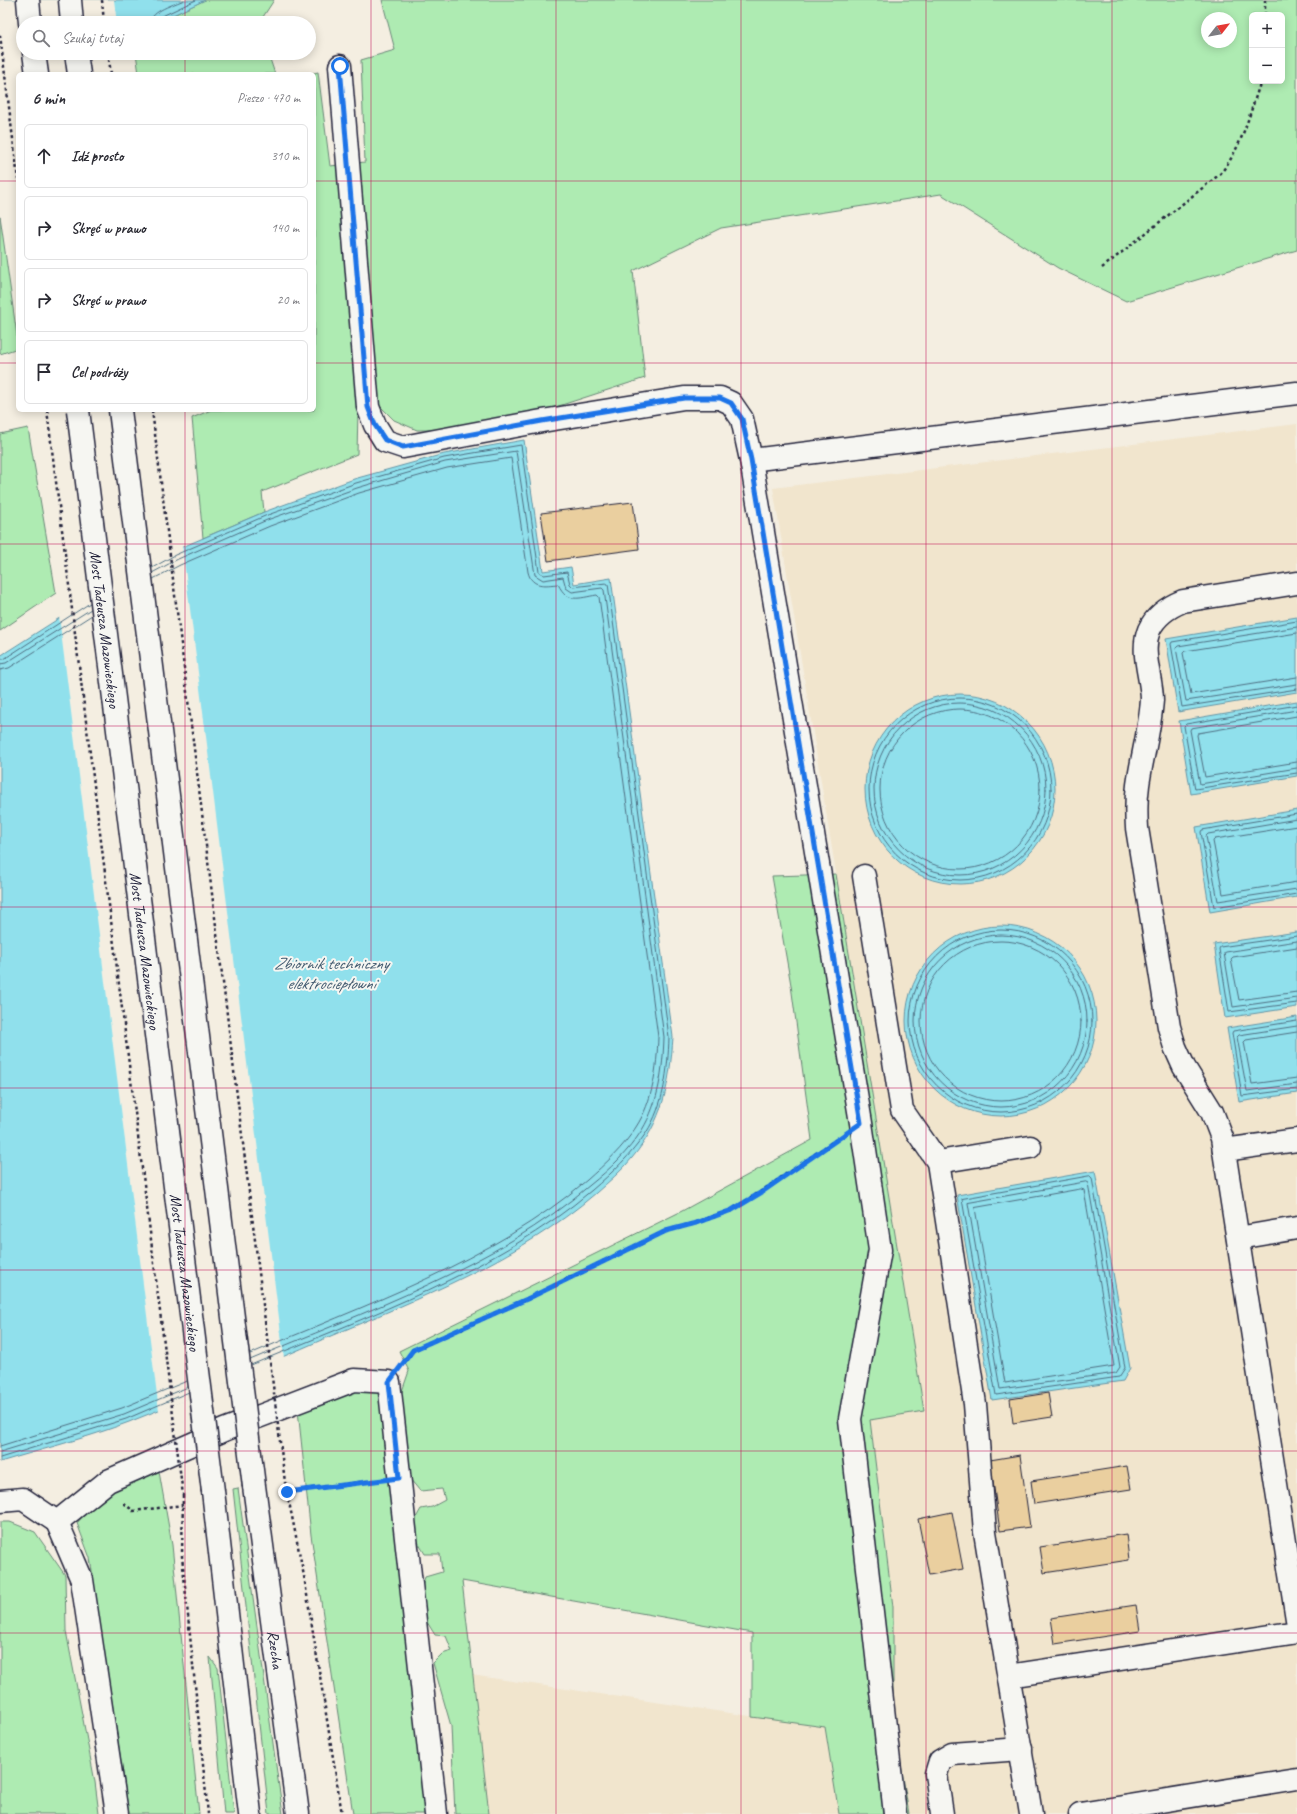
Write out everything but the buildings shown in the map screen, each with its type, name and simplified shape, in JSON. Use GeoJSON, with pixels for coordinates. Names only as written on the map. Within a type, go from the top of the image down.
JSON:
{"type":"FeatureCollection","features":[{"type":"Feature","properties":{"kind":"main road"},"geometry":{"type":"LineString","coordinates":[[28,0],[29,16]]}},
{"type":"Feature","properties":{"kind":"main road"},"geometry":{"type":"LineString","coordinates":[[70,0],[71,16]]}},
{"type":"Feature","properties":{"kind":"main road"},"geometry":{"type":"LineString","coordinates":[[35,60],[37,72]]}},
{"type":"Feature","properties":{"kind":"main road"},"geometry":{"type":"LineString","coordinates":[[77,60],[79,72]]}},
{"type":"Feature","properties":{"kind":"main road"},"geometry":{"type":"LineString","coordinates":[[340,66],[368,407],[375,425],[385,440],[403,447],[542,421],[676,399],[720,398],[731,403],[742,419],[751,460],[861,1123],[880,1250],[850,1419],[895,1814]]}},
{"type":"Feature","properties":{"kind":"main road"},"geometry":{"type":"LineString","coordinates":[[751,460],[1297,393]]}},
{"type":"Feature","properties":{"kind":"main road","name":"Most Tadeusza Mazowieckiego"},"geometry":{"type":"LineString","coordinates":[[78,412],[212,1491],[250,1814]]}},
{"type":"Feature","properties":{"kind":"main road","name":"Rzecha"},"geometry":{"type":"LineString","coordinates":[[120,412],[254,1486],[298,1814]]}},
{"type":"Feature","properties":{"kind":"main road"},"geometry":{"type":"LineString","coordinates":[[1297,583],[1183,601],[1170,606],[1157,617],[1149,631],[1146,648],[1152,698],[1150,720],[1138,784],[1136,804],[1137,828],[1169,1027],[1174,1047],[1184,1067],[1212,1112],[1222,1138],[1297,1619]]}},
{"type":"Feature","properties":{"kind":"main road"},"geometry":{"type":"LineString","coordinates":[[864,876],[902,1110],[938,1162],[975,1404],[985,1532],[1031,1814]]}},
{"type":"Feature","properties":{"kind":"main road"},"geometry":{"type":"LineString","coordinates":[[1224,1150],[1297,1140]]}},
{"type":"Feature","properties":{"kind":"main road"},"geometry":{"type":"LineString","coordinates":[[938,1162],[1030,1147]]}},
{"type":"Feature","properties":{"kind":"main road"},"geometry":{"type":"LineString","coordinates":[[1238,1238],[1297,1228]]}},
{"type":"Feature","properties":{"kind":"main road"},"geometry":{"type":"LineString","coordinates":[[57,1522],[108,1481],[224,1430],[354,1380],[389,1382],[436,1814]]}},
{"type":"Feature","properties":{"kind":"main road"},"geometry":{"type":"LineString","coordinates":[[0,1500],[23,1499],[57,1522],[82,1580],[117,1814]]}},
{"type":"Feature","properties":{"kind":"main road"},"geometry":{"type":"LineString","coordinates":[[1009,1676],[1297,1632]]}},
{"type":"Feature","properties":{"kind":"main road"},"geometry":{"type":"LineString","coordinates":[[942,1814],[936,1774],[940,1761],[952,1754],[1021,1749]]}},
{"type":"Feature","properties":{"kind":"main road"},"geometry":{"type":"LineString","coordinates":[[1080,1814],[1297,1779]]}},
{"type":"Feature","properties":{"kind":"path"},"geometry":{"type":"LineString","coordinates":[[102,0],[103,16]]}},
{"type":"Feature","properties":{"kind":"path"},"geometry":{"type":"LineString","coordinates":[[1265,0],[1265,12]]}},
{"type":"Feature","properties":{"kind":"path"},"geometry":{"type":"LineString","coordinates":[[0,35],[16,163]]}},
{"type":"Feature","properties":{"kind":"path"},"geometry":{"type":"LineString","coordinates":[[109,60],[111,72]]}},
{"type":"Feature","properties":{"kind":"path"},"geometry":{"type":"LineString","coordinates":[[1102,268],[1220,174],[1230,163],[1237,148],[1260,84]]}},
{"type":"Feature","properties":{"kind":"path"},"geometry":{"type":"LineString","coordinates":[[47,412],[183,1495],[182,1556],[208,1814]]}},
{"type":"Feature","properties":{"kind":"path"},"geometry":{"type":"LineString","coordinates":[[152,412],[285,1482],[304,1576],[342,1814]]}},
{"type":"Feature","properties":{"kind":"path"},"geometry":{"type":"LineString","coordinates":[[389,1382],[413,1350],[527,1299],[666,1231],[696,1223],[732,1210],[762,1192],[861,1123]]}},
{"type":"Feature","properties":{"kind":"path"},"geometry":{"type":"LineString","coordinates":[[287,1492],[399,1478]]}},
{"type":"Feature","properties":{"kind":"path"},"geometry":{"type":"LineString","coordinates":[[133,1511],[183,1505]]}},
{"type":"Feature","properties":{"kind":"shaded area"},"geometry":{"type":"Polygon","coordinates":[[[1297,424],[1297,1814],[909,1814],[893,1715],[893,1607],[870,1420],[924,1411],[773,488],[1297,424]]]}},
{"type":"Feature","properties":{"kind":"shaded area"},"geometry":{"type":"Polygon","coordinates":[[[471,1675],[825,1727],[839,1814],[489,1814],[471,1675]]]}},
{"type":"Feature","properties":{"kind":"green space"},"geometry":{"type":"Polygon","coordinates":[[[205,0],[274,0],[264,16],[171,16],[205,0]]]}},
{"type":"Feature","properties":{"kind":"green space"},"geometry":{"type":"Polygon","coordinates":[[[382,0],[1297,0],[1297,250],[1126,301],[1058,268],[941,194],[721,228],[633,271],[645,378],[540,412],[437,430],[417,430],[394,420],[378,404],[358,410],[357,454],[262,492],[264,512],[203,538],[192,418],[206,412],[316,412],[316,72],[318,72],[330,166],[365,162],[361,60],[395,50],[382,0]]]}},
{"type":"Feature","properties":{"kind":"green space"},"geometry":{"type":"Polygon","coordinates":[[[137,60],[270,60],[274,72],[139,72],[137,60]]]}},
{"type":"Feature","properties":{"kind":"green space"},"geometry":{"type":"Polygon","coordinates":[[[0,216],[16,329],[16,349],[0,354],[0,216]]]}},
{"type":"Feature","properties":{"kind":"green space"},"geometry":{"type":"Polygon","coordinates":[[[28,428],[56,593],[0,631],[0,434],[28,428]]]}},
{"type":"Feature","properties":{"kind":"green space"},"geometry":{"type":"Polygon","coordinates":[[[836,874],[924,1411],[870,1420],[893,1607],[893,1715],[909,1814],[839,1814],[825,1727],[752,1717],[752,1633],[462,1581],[489,1814],[455,1814],[451,1726],[433,1663],[442,1654],[452,1651],[446,1636],[435,1635],[427,1622],[420,1592],[425,1577],[442,1572],[440,1554],[425,1554],[415,1537],[413,1527],[421,1509],[432,1507],[445,1500],[442,1489],[420,1491],[410,1479],[400,1397],[409,1371],[399,1351],[682,1211],[812,1140],[791,985],[772,876],[836,874]]]}},
{"type":"Feature","properties":{"kind":"green space"},"geometry":{"type":"Polygon","coordinates":[[[367,1387],[380,1393],[426,1814],[353,1814],[311,1535],[298,1410],[367,1387]]]}},
{"type":"Feature","properties":{"kind":"green space"},"geometry":{"type":"Polygon","coordinates":[[[158,1466],[172,1545],[199,1814],[129,1814],[90,1558],[77,1523],[94,1503],[120,1483],[158,1466]]]}},
{"type":"Feature","properties":{"kind":"green space"},"geometry":{"type":"Polygon","coordinates":[[[238,1488],[283,1814],[269,1814],[233,1489],[238,1488]]]}},
{"type":"Feature","properties":{"kind":"green space"},"geometry":{"type":"Polygon","coordinates":[[[0,1522],[10,1522],[35,1532],[65,1575],[66,1631],[95,1782],[99,1814],[0,1814],[0,1522]]]}},
{"type":"Feature","properties":{"kind":"green space"},"geometry":{"type":"Polygon","coordinates":[[[210,1657],[218,1668],[234,1814],[224,1814],[210,1657]]]}},
{"type":"Feature","properties":{"kind":"water"},"geometry":{"type":"Polygon","coordinates":[[[0,0],[205,0],[171,16],[16,16],[16,60],[21,60],[18,72],[0,0]]]}},
{"type":"Feature","properties":{"kind":"water","name":"Zbiornik techniczny elektrociepłowni"},"geometry":{"type":"Polygon","coordinates":[[[524,440],[543,571],[571,567],[574,584],[611,578],[673,1037],[667,1086],[658,1116],[651,1130],[643,1144],[628,1163],[596,1193],[566,1217],[501,1258],[467,1276],[397,1308],[129,1422],[0,1462],[0,656],[105,589],[173,551],[264,512],[354,479],[444,454],[524,440]]]}},
{"type":"Feature","properties":{"kind":"water"},"geometry":{"type":"Polygon","coordinates":[[[1297,617],[1297,692],[1178,712],[1166,639],[1297,617]]]}},
{"type":"Feature","properties":{"kind":"water"},"geometry":{"type":"Polygon","coordinates":[[[951,694],[969,694],[988,698],[1005,705],[1027,722],[1039,736],[1048,753],[1055,780],[1055,798],[1048,825],[1039,842],[1027,856],[1005,873],[988,880],[969,884],[951,884],[932,880],[915,873],[893,856],[881,842],[869,817],[865,798],[865,780],[869,761],[876,744],[893,722],[907,710],[932,698],[951,694]]]}},
{"type":"Feature","properties":{"kind":"water"},"geometry":{"type":"Polygon","coordinates":[[[1297,701],[1297,776],[1191,794],[1179,721],[1297,701]]]}},
{"type":"Feature","properties":{"kind":"water"},"geometry":{"type":"Polygon","coordinates":[[[1297,810],[1297,897],[1210,912],[1196,827],[1297,810]]]}},
{"type":"Feature","properties":{"kind":"water"},"geometry":{"type":"Polygon","coordinates":[[[992,926],[1010,926],[1029,930],[1046,937],[1068,954],[1080,968],[1089,985],[1096,1012],[1096,1030],[1089,1057],[1080,1074],[1068,1088],[1046,1105],[1029,1112],[1010,1116],[992,1116],[973,1112],[956,1105],[934,1088],[922,1074],[910,1049],[906,1030],[906,1012],[910,993],[917,976],[934,954],[948,942],[973,930],[992,926]]]}},
{"type":"Feature","properties":{"kind":"water"},"geometry":{"type":"Polygon","coordinates":[[[1297,932],[1297,1007],[1225,1018],[1214,944],[1297,932]]]}},
{"type":"Feature","properties":{"kind":"water"},"geometry":{"type":"Polygon","coordinates":[[[1297,1017],[1297,1093],[1239,1102],[1227,1028],[1297,1017]]]}},
{"type":"Feature","properties":{"kind":"water"},"geometry":{"type":"Polygon","coordinates":[[[1095,1171],[1130,1368],[1123,1381],[992,1400],[957,1195],[1095,1171]]]}},
{"type":"Feature","properties":{"kind":"pier"},"geometry":{"type":"Polygon","coordinates":[[[0,0],[114,0],[116,16],[16,16],[16,60],[69,60],[33,72],[16,72],[16,78],[0,83],[0,0]]]}},
{"type":"Feature","properties":{"kind":"pier"},"geometry":{"type":"Polygon","coordinates":[[[182,545],[284,1358],[159,1411],[59,616],[104,587],[182,545]]]}},
{"type":"Feature","properties":{"kind":"route"},"geometry":{"type":"LineString","coordinates":[[287,1492],[399,1478],[389,1382],[413,1350],[527,1299],[666,1231],[696,1223],[732,1210],[762,1192],[861,1123],[751,460],[742,419],[731,403],[720,398],[684,398],[542,421],[403,447],[385,440],[375,425],[368,407],[340,66]]}}]}
